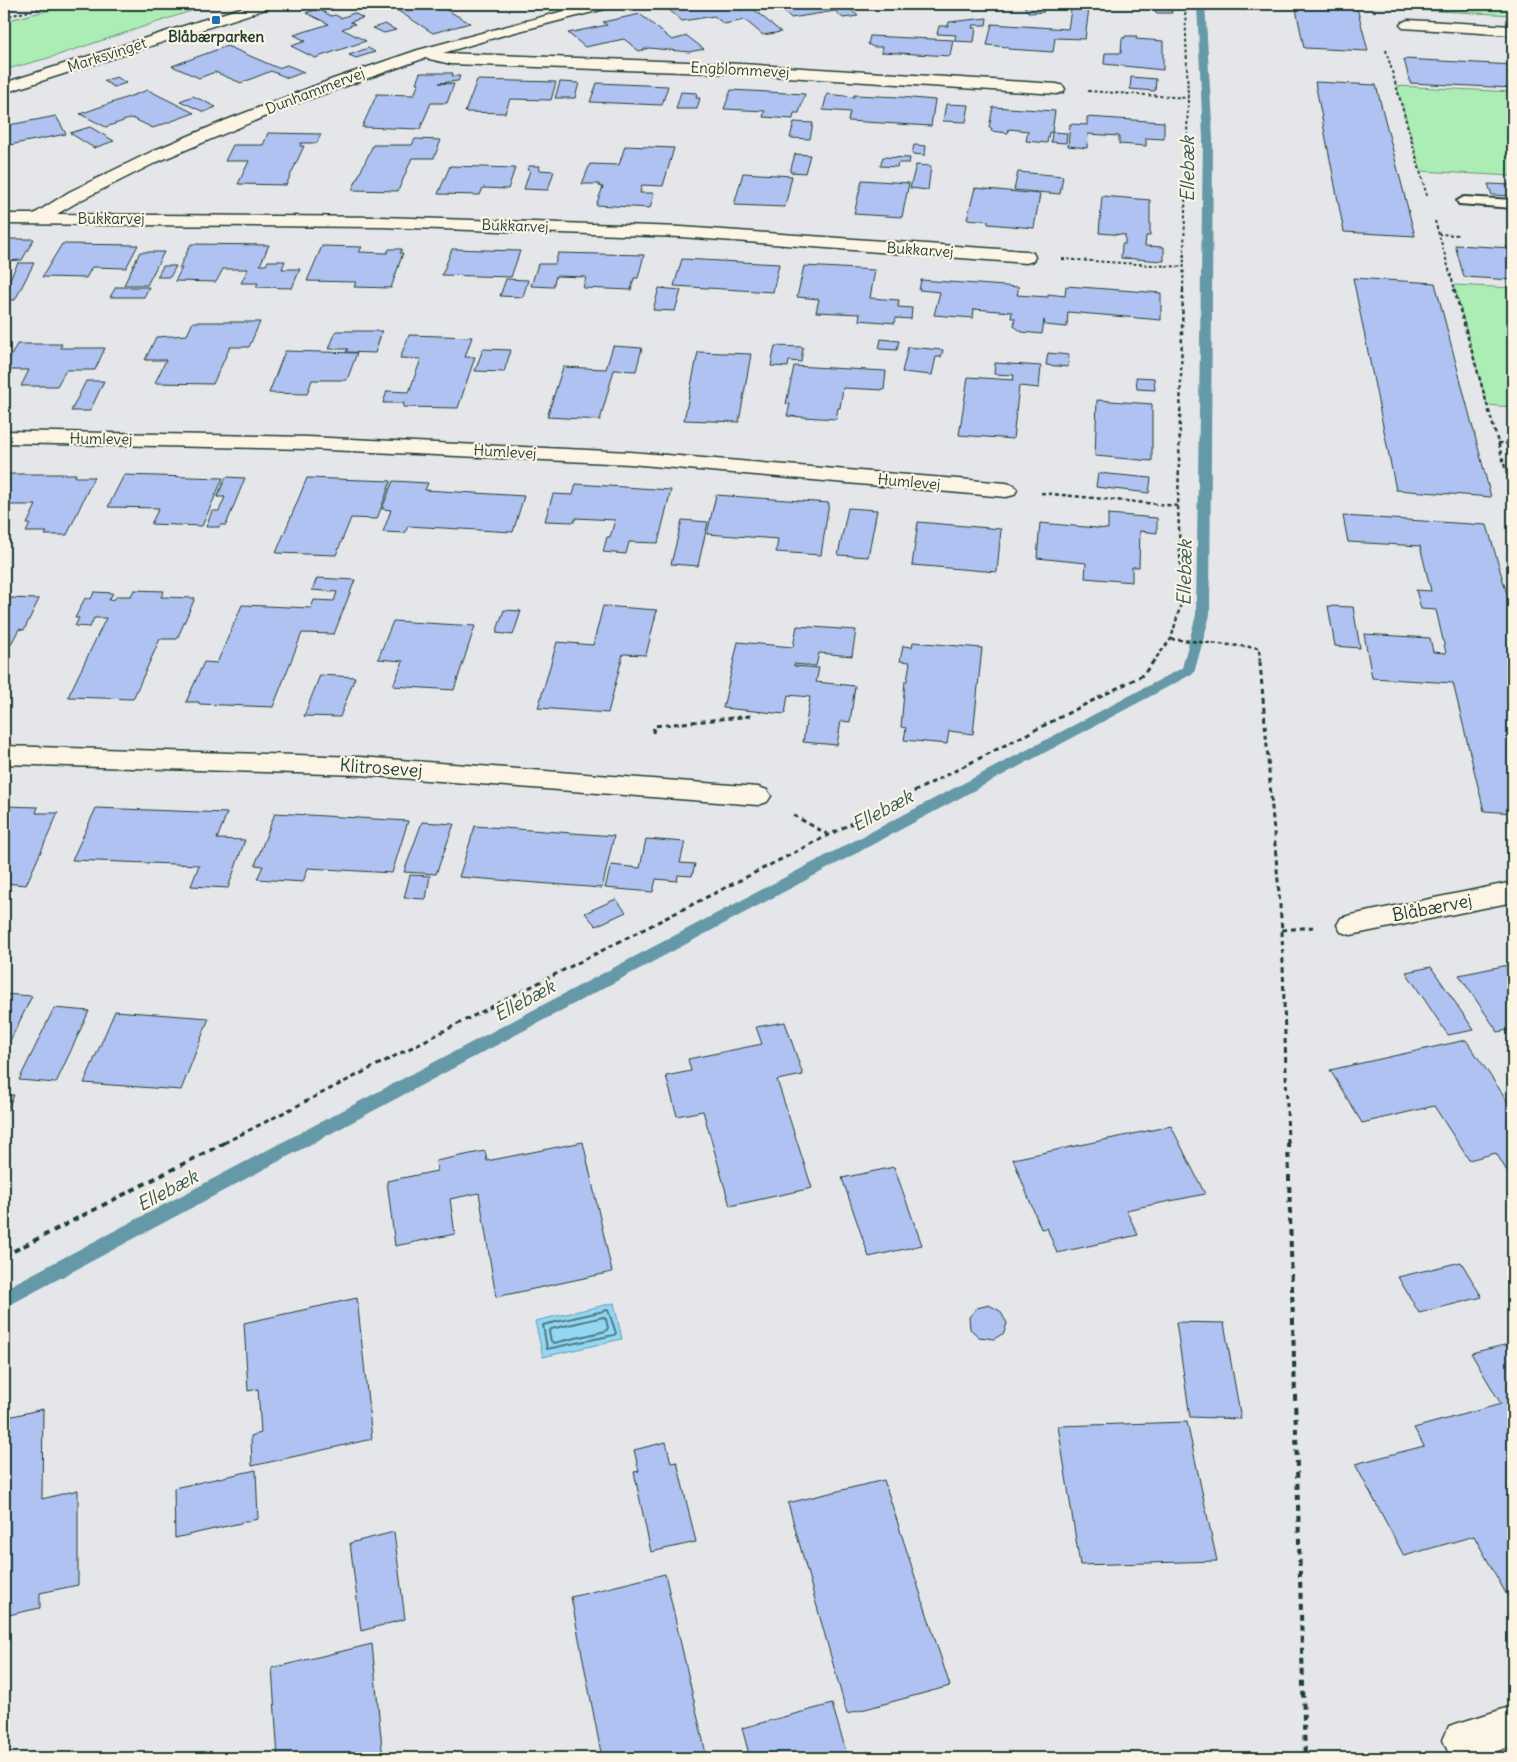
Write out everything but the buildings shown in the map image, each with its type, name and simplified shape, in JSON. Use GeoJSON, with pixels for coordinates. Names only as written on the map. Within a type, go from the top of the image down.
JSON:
{"type":"FeatureCollection","features":[{"type":"Feature","properties":{"kind":"street","name":"Marksvinget"},"geometry":{"type":"LineString","coordinates":[[4,88],[267,4]]}},
{"type":"Feature","properties":{"kind":"street","name":"Dunhammervej"},"geometry":{"type":"LineString","coordinates":[[40,219],[55,206],[140,163],[297,97],[423,53],[500,29],[607,4]]}},
{"type":"Feature","properties":{"kind":"street"},"geometry":{"type":"LineString","coordinates":[[1408,26],[1513,31]]}},
{"type":"Feature","properties":{"kind":"street","name":"Engblommevej"},"geometry":{"type":"LineString","coordinates":[[423,53],[452,59],[742,69],[1057,89]]}},
{"type":"Feature","properties":{"kind":"street","name":"Bukkarvej"},"geometry":{"type":"LineString","coordinates":[[4,219],[381,222],[672,232],[1026,257]]}},
{"type":"Feature","properties":{"kind":"street","name":"Humlevej"},"geometry":{"type":"LineString","coordinates":[[4,437],[308,443],[621,458],[1006,490]]}},
{"type":"Feature","properties":{"kind":"street","name":"Klitrosevej"},"geometry":{"type":"LineString","coordinates":[[4,755],[360,766],[758,796]]}},
{"type":"Feature","properties":{"kind":"street","name":"Blåbærvej"},"geometry":{"type":"LineString","coordinates":[[1351,925],[1513,892]]}},
{"type":"Feature","properties":{"kind":"street"},"geometry":{"type":"LineString","coordinates":[[1464,1740],[1513,1726]]}},
{"type":"Feature","properties":{"kind":"lane"},"geometry":{"type":"LineString","coordinates":[[1464,201],[1513,204]]}},
{"type":"Feature","properties":{"kind":"path"},"geometry":{"type":"LineString","coordinates":[[4,17],[60,4]]}},
{"type":"Feature","properties":{"kind":"path"},"geometry":{"type":"LineString","coordinates":[[4,1256],[1143,675],[1170,639],[1182,600],[1178,506],[1188,98],[1185,4]]}},
{"type":"Feature","properties":{"kind":"path"},"geometry":{"type":"LineString","coordinates":[[1373,4],[1376,17]]}},
{"type":"Feature","properties":{"kind":"path"},"geometry":{"type":"LineString","coordinates":[[1384,42],[1428,196]]}},
{"type":"Feature","properties":{"kind":"path"},"geometry":{"type":"LineString","coordinates":[[1057,89],[1188,98]]}},
{"type":"Feature","properties":{"kind":"path"},"geometry":{"type":"LineString","coordinates":[[1433,215],[1513,495]]}},
{"type":"Feature","properties":{"kind":"path"},"geometry":{"type":"LineString","coordinates":[[1026,257],[1183,267]]}},
{"type":"Feature","properties":{"kind":"path"},"geometry":{"type":"LineString","coordinates":[[1498,443],[1513,444]]}},
{"type":"Feature","properties":{"kind":"path"},"geometry":{"type":"LineString","coordinates":[[1006,490],[1178,506]]}},
{"type":"Feature","properties":{"kind":"path"},"geometry":{"type":"LineString","coordinates":[[1170,639],[1259,648],[1282,930],[1305,1758]]}},
{"type":"Feature","properties":{"kind":"path"},"geometry":{"type":"LineString","coordinates":[[653,733],[654,726],[751,716]]}},
{"type":"Feature","properties":{"kind":"green space"},"geometry":{"type":"Polygon","coordinates":[[[76,4],[212,4],[52,57],[4,70],[4,21],[76,4]]]}},
{"type":"Feature","properties":{"kind":"green space"},"geometry":{"type":"Polygon","coordinates":[[[1399,4],[1513,4],[1513,15],[1401,9],[1399,4]]]}},
{"type":"Feature","properties":{"kind":"green space"},"geometry":{"type":"Polygon","coordinates":[[[1397,86],[1513,92],[1513,176],[1421,171],[1397,86]]]}},
{"type":"Feature","properties":{"kind":"green space"},"geometry":{"type":"Polygon","coordinates":[[[1454,285],[1513,288],[1513,407],[1487,405],[1454,285]]]}},
{"type":"Feature","properties":{"kind":"water"},"geometry":{"type":"Polygon","coordinates":[[[614,1303],[622,1339],[543,1357],[535,1321],[614,1303]]]}},
{"type":"Feature","properties":{"kind":"waterway","name":"Ellebæk"},"geometry":{"type":"LineString","coordinates":[[4,1299],[1189,670],[1203,615],[1208,139],[1201,4]]}},
{"type":"Feature","properties":{"kind":"place","name":"Blåbærparken"},"geometry":{"type":"Point","coordinates":[216,20]}}]}
